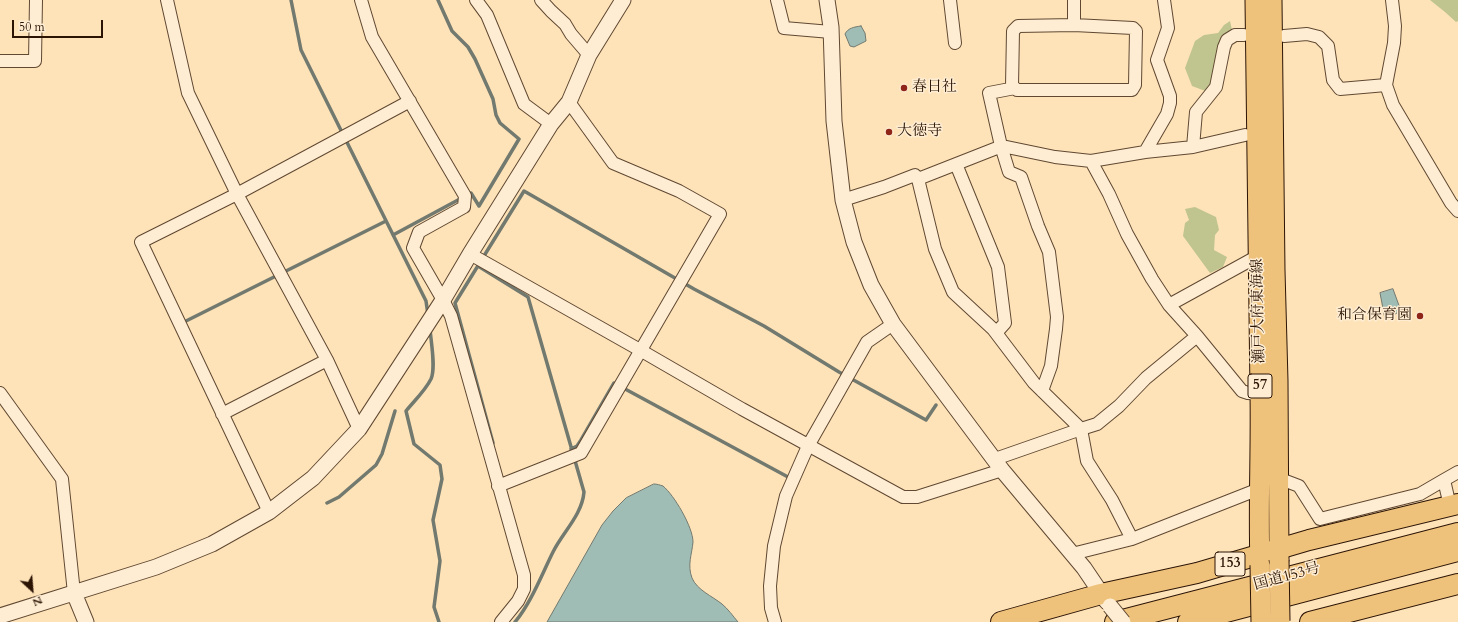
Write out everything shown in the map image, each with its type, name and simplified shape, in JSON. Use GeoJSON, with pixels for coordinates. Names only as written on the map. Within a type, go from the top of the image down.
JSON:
{"type":"FeatureCollection","features":[{"type":"Feature","properties":{"kind":"highway","name":"153"},"geometry":{"type":"LineString","coordinates":[[1001,622],[1109,607],[1198,573],[1270,558],[1316,538],[1454,505]]}},
{"type":"Feature","properties":{"kind":"highway","name":"国道153号"},"geometry":{"type":"LineString","coordinates":[[1109,607],[1458,533]]}},
{"type":"Feature","properties":{"kind":"highway","name":"国道153号"},"geometry":{"type":"LineString","coordinates":[[1188,622],[1458,551]]}},
{"type":"Feature","properties":{"kind":"highway"},"geometry":{"type":"LineString","coordinates":[[1310,622],[1458,584]]}},
{"type":"Feature","properties":{"kind":"main road","name":"57"},"geometry":{"type":"LineString","coordinates":[[1243,0],[1246,211],[1250,240],[1258,256]]}},
{"type":"Feature","properties":{"kind":"main road","name":"瀬戸大府東海線"},"geometry":{"type":"LineString","coordinates":[[1255,0],[1267,207],[1275,270],[1278,381],[1278,478],[1270,558],[1261,622]]}},
{"type":"Feature","properties":{"kind":"main road","name":"瀬戸大府東海線"},"geometry":{"type":"LineString","coordinates":[[1272,0],[1267,207],[1258,256],[1260,394],[1259,535],[1270,558],[1280,621]]}},
{"type":"Feature","properties":{"kind":"main road","name":"57"},"geometry":{"type":"LineString","coordinates":[[1275,270],[1286,230],[1284,0]]}},
{"type":"Feature","properties":{"kind":"street"},"geometry":{"type":"LineString","coordinates":[[0,61],[35,61],[36,0]]}},
{"type":"Feature","properties":{"kind":"street"},"geometry":{"type":"LineString","coordinates":[[167,0],[188,93],[237,194],[327,360],[359,429]]}},
{"type":"Feature","properties":{"kind":"street"},"geometry":{"type":"LineString","coordinates":[[361,0],[372,37],[465,196],[464,207],[419,232],[413,248],[451,316],[524,575],[524,589],[518,601],[501,622]]}},
{"type":"Feature","properties":{"kind":"street"},"geometry":{"type":"LineString","coordinates":[[476,0],[487,15],[524,104],[551,124]]}},
{"type":"Feature","properties":{"kind":"street"},"geometry":{"type":"LineString","coordinates":[[541,0],[566,24],[571,34],[589,55]]}},
{"type":"Feature","properties":{"kind":"street"},"geometry":{"type":"LineString","coordinates":[[0,616],[156,567],[212,544],[269,512],[313,478],[359,429],[443,300],[551,124],[569,102],[589,55],[623,0]]}},
{"type":"Feature","properties":{"kind":"street"},"geometry":{"type":"LineString","coordinates":[[777,0],[784,28],[831,32]]}},
{"type":"Feature","properties":{"kind":"street"},"geometry":{"type":"LineString","coordinates":[[827,0],[831,32],[834,121],[842,200],[854,242],[871,285],[893,324],[999,465],[1084,568],[1109,607],[1123,622]]}},
{"type":"Feature","properties":{"kind":"street"},"geometry":{"type":"LineString","coordinates":[[950,0],[955,42]]}},
{"type":"Feature","properties":{"kind":"street"},"geometry":{"type":"LineString","coordinates":[[1074,0],[1074,25]]}},
{"type":"Feature","properties":{"kind":"street"},"geometry":{"type":"LineString","coordinates":[[1145,152],[1168,114],[1170,103],[1170,96],[1157,60],[1168,28],[1164,0]]}},
{"type":"Feature","properties":{"kind":"street"},"geometry":{"type":"LineString","coordinates":[[1392,0],[1395,26],[1394,43],[1386,85],[1393,105],[1451,203],[1458,211]]}},
{"type":"Feature","properties":{"kind":"street"},"geometry":{"type":"LineString","coordinates":[[1015,88],[1012,86],[1013,31],[1018,26],[1074,25],[1133,28],[1136,31],[1135,85],[1132,90],[1017,90],[1015,88],[989,93],[1001,146],[1009,172],[1021,177],[1038,226],[1049,252],[1057,317],[1050,366],[1042,391]]}},
{"type":"Feature","properties":{"kind":"street"},"geometry":{"type":"LineString","coordinates":[[1284,36],[1307,34],[1319,37],[1328,46],[1333,80],[1340,88],[1386,85]]}},
{"type":"Feature","properties":{"kind":"street"},"geometry":{"type":"LineString","coordinates":[[1193,147],[1196,112],[1216,87],[1224,47],[1227,40],[1235,36],[1244,35]]}},
{"type":"Feature","properties":{"kind":"street"},"geometry":{"type":"LineString","coordinates":[[269,512],[141,242],[237,194],[410,101]]}},
{"type":"Feature","properties":{"kind":"street"},"geometry":{"type":"LineString","coordinates":[[498,486],[581,454],[720,214],[679,191],[613,163],[569,102]]}},
{"type":"Feature","properties":{"kind":"street"},"geometry":{"type":"LineString","coordinates":[[918,179],[1001,146],[1055,157],[1091,161],[1145,152],[1193,147],[1246,134]]}},
{"type":"Feature","properties":{"kind":"street"},"geometry":{"type":"LineString","coordinates":[[1091,161],[1109,194],[1131,241],[1152,279],[1169,305],[1197,336],[1242,391],[1260,394]]}},
{"type":"Feature","properties":{"kind":"street"},"geometry":{"type":"LineString","coordinates":[[956,164],[998,267],[1005,323],[996,333]]}},
{"type":"Feature","properties":{"kind":"street"},"geometry":{"type":"LineString","coordinates":[[842,200],[884,187],[915,175],[918,179],[935,249],[953,292],[996,333],[1026,373],[1081,429],[1087,461],[1112,500],[1132,538]]}},
{"type":"Feature","properties":{"kind":"street"},"geometry":{"type":"LineString","coordinates":[[470,254],[742,409],[903,497],[917,497],[999,465],[1081,429],[1097,424],[1119,406],[1146,378],[1197,336]]}},
{"type":"Feature","properties":{"kind":"street"},"geometry":{"type":"LineString","coordinates":[[1169,305],[1258,256]]}},
{"type":"Feature","properties":{"kind":"street"},"geometry":{"type":"LineString","coordinates":[[775,622],[771,608],[770,586],[774,546],[786,496],[808,446],[867,342],[893,324]]}},
{"type":"Feature","properties":{"kind":"street"},"geometry":{"type":"LineString","coordinates":[[222,414],[327,360]]}},
{"type":"Feature","properties":{"kind":"street"},"geometry":{"type":"LineString","coordinates":[[0,393],[62,479],[74,593],[86,622]]}},
{"type":"Feature","properties":{"kind":"street"},"geometry":{"type":"LineString","coordinates":[[1278,478],[1299,486],[1320,518],[1420,494],[1458,472]]}},
{"type":"Feature","properties":{"kind":"street"},"geometry":{"type":"LineString","coordinates":[[1444,480],[1454,505]]}},
{"type":"Feature","properties":{"kind":"street"},"geometry":{"type":"LineString","coordinates":[[1072,554],[1132,538],[1260,489]]}},
{"type":"Feature","properties":{"kind":"green space"},"geometry":{"type":"Polygon","coordinates":[[[1430,0],[1458,0],[1458,21],[1456,22],[1430,0]]]}},
{"type":"Feature","properties":{"kind":"green space"},"geometry":{"type":"Polygon","coordinates":[[[1230,21],[1232,30],[1228,32],[1214,86],[1208,92],[1192,86],[1185,68],[1195,41],[1204,35],[1218,33],[1224,25],[1230,21]]]}},
{"type":"Feature","properties":{"kind":"green space"},"geometry":{"type":"Polygon","coordinates":[[[1195,207],[1216,217],[1219,230],[1215,235],[1214,250],[1227,257],[1223,267],[1210,273],[1183,236],[1185,223],[1189,220],[1185,209],[1195,207]]]}},
{"type":"Feature","properties":{"kind":"water"},"geometry":{"type":"Polygon","coordinates":[[[861,26],[865,33],[866,41],[854,47],[850,46],[845,34],[846,32],[854,27],[861,26]]]}},
{"type":"Feature","properties":{"kind":"water"},"geometry":{"type":"Polygon","coordinates":[[[1393,289],[1401,311],[1385,319],[1380,293],[1393,289]]]}},
{"type":"Feature","properties":{"kind":"water"},"geometry":{"type":"Polygon","coordinates":[[[654,484],[663,486],[672,496],[690,528],[693,542],[690,569],[694,582],[697,586],[724,606],[738,622],[547,622],[602,525],[626,498],[654,484]]]}},
{"type":"Feature","properties":{"kind":"waterway"},"geometry":{"type":"LineString","coordinates":[[291,0],[301,50],[426,301],[428,315]]}},
{"type":"Feature","properties":{"kind":"waterway"},"geometry":{"type":"LineString","coordinates":[[393,235],[471,193],[479,206],[519,139],[500,123],[496,115],[493,99],[475,59],[468,47],[452,31],[438,0]]}},
{"type":"Feature","properties":{"kind":"waterway"},"geometry":{"type":"LineString","coordinates":[[493,443],[455,303],[524,191],[694,289],[764,326],[839,372],[926,420],[936,405]]}},
{"type":"Feature","properties":{"kind":"waterway"},"geometry":{"type":"LineString","coordinates":[[182,323],[386,221]]}},
{"type":"Feature","properties":{"kind":"waterway"},"geometry":{"type":"LineString","coordinates":[[478,266],[528,297],[584,492],[583,500],[576,516],[557,545],[531,597],[515,622]]}},
{"type":"Feature","properties":{"kind":"waterway"},"geometry":{"type":"LineString","coordinates":[[430,329],[433,362],[431,379],[426,388],[406,411],[414,444],[440,465],[442,479],[433,520],[440,561],[434,607],[439,622]]}},
{"type":"Feature","properties":{"kind":"waterway"},"geometry":{"type":"LineString","coordinates":[[571,449],[577,446],[581,440],[614,383],[788,477]]}},
{"type":"Feature","properties":{"kind":"waterway"},"geometry":{"type":"LineString","coordinates":[[327,503],[339,497],[376,465],[382,454],[395,411]]}},
{"type":"Feature","properties":{"kind":"place","name":"春日社"},"geometry":{"type":"Point","coordinates":[904,88]}},
{"type":"Feature","properties":{"kind":"place","name":"大徳寺"},"geometry":{"type":"Point","coordinates":[889,132]}},
{"type":"Feature","properties":{"kind":"place","name":"和合保育園"},"geometry":{"type":"Point","coordinates":[1420,316]}}]}
